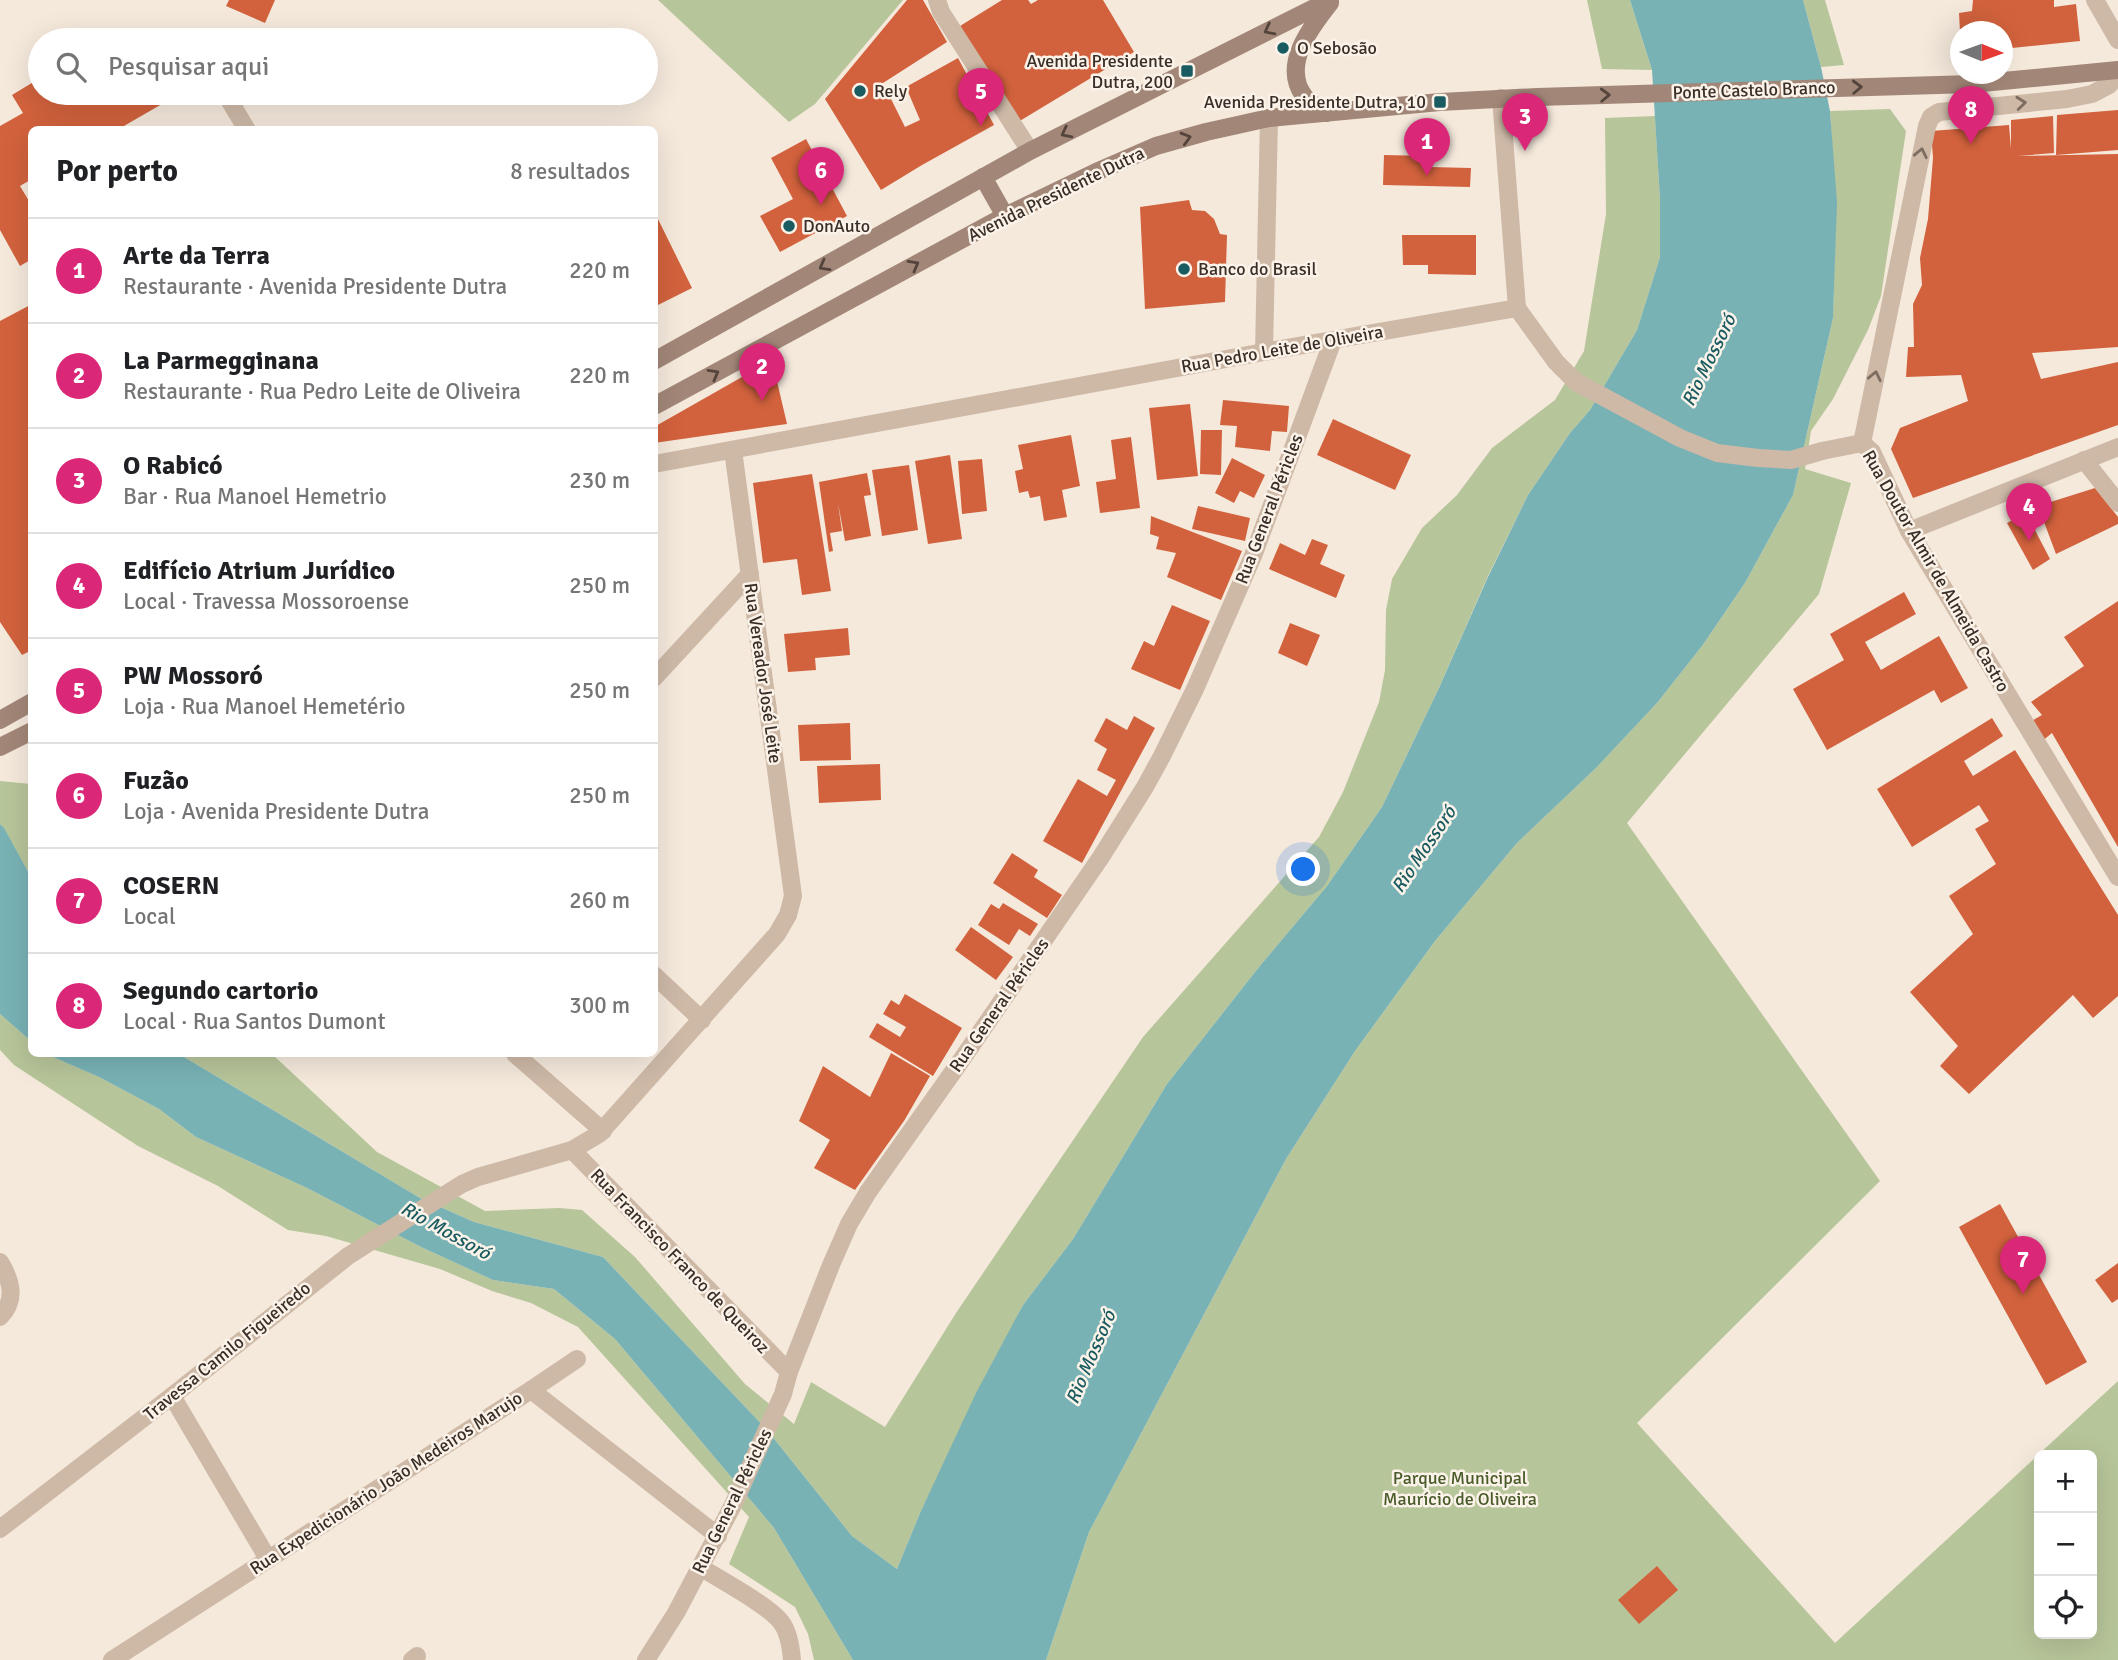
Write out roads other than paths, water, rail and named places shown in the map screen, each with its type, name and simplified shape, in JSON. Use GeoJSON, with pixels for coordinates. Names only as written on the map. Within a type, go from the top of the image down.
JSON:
{"type":"FeatureCollection","features":[{"type":"Feature","properties":{"kind":"main road"},"geometry":{"type":"LineString","coordinates":[[658,359],[1030,151],[1331,0]]}},
{"type":"Feature","properties":{"kind":"main road"},"geometry":{"type":"LineString","coordinates":[[1326,113],[1305,99],[1298,86],[1296,67],[1303,40],[1331,0]]}},
{"type":"Feature","properties":{"kind":"main road","name":"Ponte Castelo Branco"},"geometry":{"type":"LineString","coordinates":[[1537,97],[1972,84],[2118,72]]}},
{"type":"Feature","properties":{"kind":"main road","name":"Avenida Presidente Dutra"},"geometry":{"type":"LineString","coordinates":[[658,404],[1005,216],[1156,146],[1269,118],[1440,102],[1537,97]]}},
{"type":"Feature","properties":{"kind":"main road"},"geometry":{"type":"LineString","coordinates":[[983,177],[1005,216]]}},
{"type":"Feature","properties":{"kind":"main road"},"geometry":{"type":"LineString","coordinates":[[0,720],[28,704]]}},
{"type":"Feature","properties":{"kind":"main road"},"geometry":{"type":"LineString","coordinates":[[0,747],[28,733]]}},
{"type":"Feature","properties":{"kind":"street"},"geometry":{"type":"LineString","coordinates":[[937,0],[941,12],[1030,151]]}},
{"type":"Feature","properties":{"kind":"street"},"geometry":{"type":"LineString","coordinates":[[2095,0],[2118,40]]}},
{"type":"Feature","properties":{"kind":"street","name":"Rua Doutor Almir de Almeida Castro"},"geometry":{"type":"LineString","coordinates":[[2118,72],[2109,85],[2092,94],[1939,112],[1931,117],[1862,443],[1872,452],[1880,466],[1909,531],[2118,877]]}},
{"type":"Feature","properties":{"kind":"street"},"geometry":{"type":"LineString","coordinates":[[1501,99],[1517,308],[1556,362],[1576,382],[1669,433],[1717,453],[1790,460],[1862,443]]}},
{"type":"Feature","properties":{"kind":"street"},"geometry":{"type":"LineString","coordinates":[[232,105],[245,126]]}},
{"type":"Feature","properties":{"kind":"street"},"geometry":{"type":"LineString","coordinates":[[1264,352],[1269,118]]}},
{"type":"Feature","properties":{"kind":"street","name":"Rua Pedro Leite de Oliveira"},"geometry":{"type":"LineString","coordinates":[[658,463],[1517,308]]}},
{"type":"Feature","properties":{"kind":"street","name":"Rua General Péricles"},"geometry":{"type":"LineString","coordinates":[[646,1660],[702,1568],[733,1506],[783,1394],[789,1372],[849,1224],[868,1192],[1087,878],[1162,756],[1195,689],[1253,556],[1332,340]]}},
{"type":"Feature","properties":{"kind":"street"},"geometry":{"type":"LineString","coordinates":[[1909,531],[2118,447]]}},
{"type":"Feature","properties":{"kind":"street","name":"Rua Vereador José Leite"},"geometry":{"type":"LineString","coordinates":[[733,450],[793,896]]}},
{"type":"Feature","properties":{"kind":"street"},"geometry":{"type":"LineString","coordinates":[[2084,460],[2118,503]]}},
{"type":"Feature","properties":{"kind":"street"},"geometry":{"type":"LineString","coordinates":[[658,674],[750,574]]}},
{"type":"Feature","properties":{"kind":"street","name":"Travessa Camilo Figueiredo"},"geometry":{"type":"LineString","coordinates":[[0,1530],[348,1256],[462,1184],[572,1150],[603,1131],[776,934],[788,915],[793,896]]}},
{"type":"Feature","properties":{"kind":"street"},"geometry":{"type":"LineString","coordinates":[[658,979],[702,1020]]}},
{"type":"Feature","properties":{"kind":"street"},"geometry":{"type":"LineString","coordinates":[[517,1057],[603,1131]]}},
{"type":"Feature","properties":{"kind":"street","name":"Rua Francisco Franco de Queiroz"},"geometry":{"type":"LineString","coordinates":[[572,1150],[789,1372]]}},
{"type":"Feature","properties":{"kind":"street"},"geometry":{"type":"LineString","coordinates":[[0,1262],[9,1276],[12,1294],[6,1311],[0,1317]]}},
{"type":"Feature","properties":{"kind":"street"},"geometry":{"type":"LineString","coordinates":[[531,1390],[577,1359]]}},
{"type":"Feature","properties":{"kind":"street","name":"Rua Expedicionário João Medeiros Marujo"},"geometry":{"type":"LineString","coordinates":[[112,1660],[531,1390],[718,1536]]}},
{"type":"Feature","properties":{"kind":"street"},"geometry":{"type":"LineString","coordinates":[[172,1396],[268,1559]]}},
{"type":"Feature","properties":{"kind":"street"},"geometry":{"type":"LineString","coordinates":[[702,1568],[768,1611],[783,1624],[792,1660]]}},
{"type":"Feature","properties":{"kind":"water","name":"Rio Mossoró"},"geometry":{"type":"Polygon","coordinates":[[[1630,0],[1803,0],[1830,111],[1837,202],[1833,318],[1793,495],[1745,583],[1702,646],[1657,703],[1596,768],[1517,843],[1435,941],[1355,1051],[1286,1159],[1089,1532],[1046,1660],[853,1660],[774,1528],[615,1339],[554,1289],[493,1280],[421,1247],[307,1188],[196,1137],[159,1109],[99,1077],[53,1057],[184,1057],[420,1198],[474,1222],[603,1257],[767,1430],[852,1536],[897,1569],[976,1393],[1023,1305],[1073,1239],[1167,1084],[1327,886],[1382,807],[1528,495],[1570,433],[1590,410],[1637,330],[1660,257],[1660,199],[1652,70],[1630,0]]]}},
{"type":"Feature","properties":{"kind":"water"},"geometry":{"type":"Polygon","coordinates":[[[0,824],[28,872],[28,1038],[0,1014],[0,824]]]}},
{"type":"Feature","properties":{"kind":"place","name":"O Sebosão"},"geometry":{"type":"Point","coordinates":[1283,48]}},
{"type":"Feature","properties":{"kind":"place","name":"Avenida Presidente Dutra, 200"},"geometry":{"type":"Point","coordinates":[1187,71]}},
{"type":"Feature","properties":{"kind":"place","name":"Rely"},"geometry":{"type":"Point","coordinates":[860,91]}},
{"type":"Feature","properties":{"kind":"place","name":"Avenida Presidente Dutra, 10"},"geometry":{"type":"Point","coordinates":[1440,102]}},
{"type":"Feature","properties":{"kind":"place","name":"PW Mossoró"},"geometry":{"type":"Point","coordinates":[981,126]}},
{"type":"Feature","properties":{"kind":"place","name":"Segundo cartorio"},"geometry":{"type":"Point","coordinates":[1971,144]}},
{"type":"Feature","properties":{"kind":"place","name":"O Rabicó"},"geometry":{"type":"Point","coordinates":[1525,151]}},
{"type":"Feature","properties":{"kind":"place","name":"Arte da Terra"},"geometry":{"type":"Point","coordinates":[1427,176]}},
{"type":"Feature","properties":{"kind":"place","name":"Fuzão"},"geometry":{"type":"Point","coordinates":[821,205]}},
{"type":"Feature","properties":{"kind":"place","name":"DonAuto"},"geometry":{"type":"Point","coordinates":[789,226]}},
{"type":"Feature","properties":{"kind":"place","name":"Banco do Brasil"},"geometry":{"type":"Point","coordinates":[1184,269]}},
{"type":"Feature","properties":{"kind":"place","name":"La Parmegginana"},"geometry":{"type":"Point","coordinates":[762,401]}},
{"type":"Feature","properties":{"kind":"place","name":"Edifício Atrium Jurídico"},"geometry":{"type":"Point","coordinates":[2029,541]}},
{"type":"Feature","properties":{"kind":"place","name":"COSERN"},"geometry":{"type":"Point","coordinates":[2023,1294]}},
{"type":"Feature","properties":{"kind":"park label","name":"Parque Municipal Maurício de Oliveira"},"geometry":{"type":"Point","coordinates":[1460,1488]}}]}
